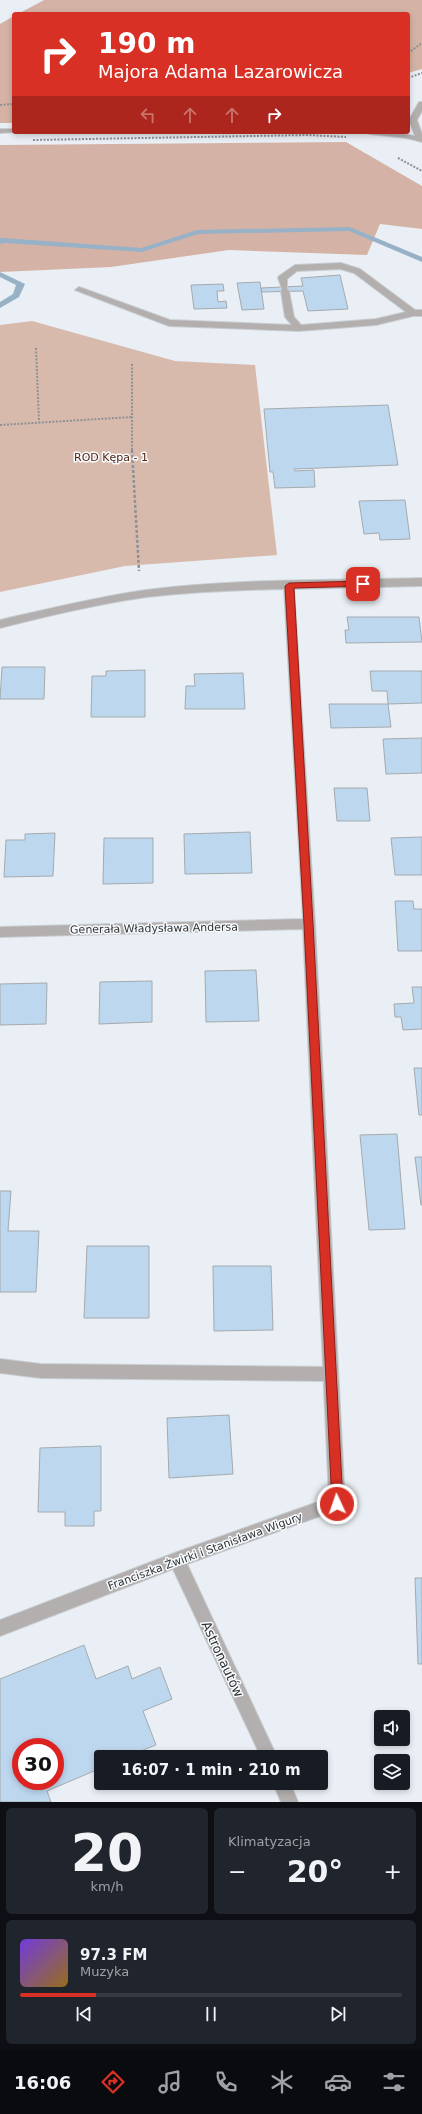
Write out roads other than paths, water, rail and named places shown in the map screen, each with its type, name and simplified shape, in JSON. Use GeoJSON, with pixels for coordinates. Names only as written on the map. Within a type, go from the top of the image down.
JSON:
{"type":"FeatureCollection","features":[{"type":"Feature","properties":{"kind":"street"},"geometry":{"type":"LineString","coordinates":[[422,104],[412,114],[414,126],[422,140]]}},
{"type":"Feature","properties":{"kind":"street"},"geometry":{"type":"LineString","coordinates":[[0,131],[12,131]]}},
{"type":"Feature","properties":{"kind":"street"},"geometry":{"type":"LineString","coordinates":[[388,134],[422,140]]}},
{"type":"Feature","properties":{"kind":"street"},"geometry":{"type":"LineString","coordinates":[[299,328],[290,317],[282,278],[295,268],[341,266],[357,271],[417,313]]}},
{"type":"Feature","properties":{"kind":"street"},"geometry":{"type":"LineString","coordinates":[[79,290],[169,323],[299,328],[376,322],[417,313]]}},
{"type":"Feature","properties":{"kind":"street"},"geometry":{"type":"LineString","coordinates":[[0,624],[64,609],[146,594],[219,587],[422,582]]}},
{"type":"Feature","properties":{"kind":"street","name":"Franciszka Żwirki i Stanisława Wigury"},"geometry":{"type":"LineString","coordinates":[[0,1628],[178,1560],[337,1504],[309,924],[289,586]]}},
{"type":"Feature","properties":{"kind":"street","name":"Generała Władysława Andersa"},"geometry":{"type":"LineString","coordinates":[[0,932],[309,924]]}},
{"type":"Feature","properties":{"kind":"street"},"geometry":{"type":"LineString","coordinates":[[0,1366],[41,1371],[331,1374]]}},
{"type":"Feature","properties":{"kind":"street","name":"Astronautów"},"geometry":{"type":"LineString","coordinates":[[178,1560],[266,1750]]}},
{"type":"Feature","properties":{"kind":"street"},"geometry":{"type":"LineString","coordinates":[[284,1790],[290,1802]]}},
{"type":"Feature","properties":{"kind":"waterway"},"geometry":{"type":"LineString","coordinates":[[0,242],[3,240],[142,250],[197,232],[350,229],[422,260]]}},
{"type":"Feature","properties":{"kind":"waterway"},"geometry":{"type":"LineString","coordinates":[[0,274],[21,284],[16,295],[0,306]]}},
{"type":"Feature","properties":{"kind":"park label","name":"ROD Kępa - 1"},"geometry":{"type":"Point","coordinates":[111,457]}}]}
